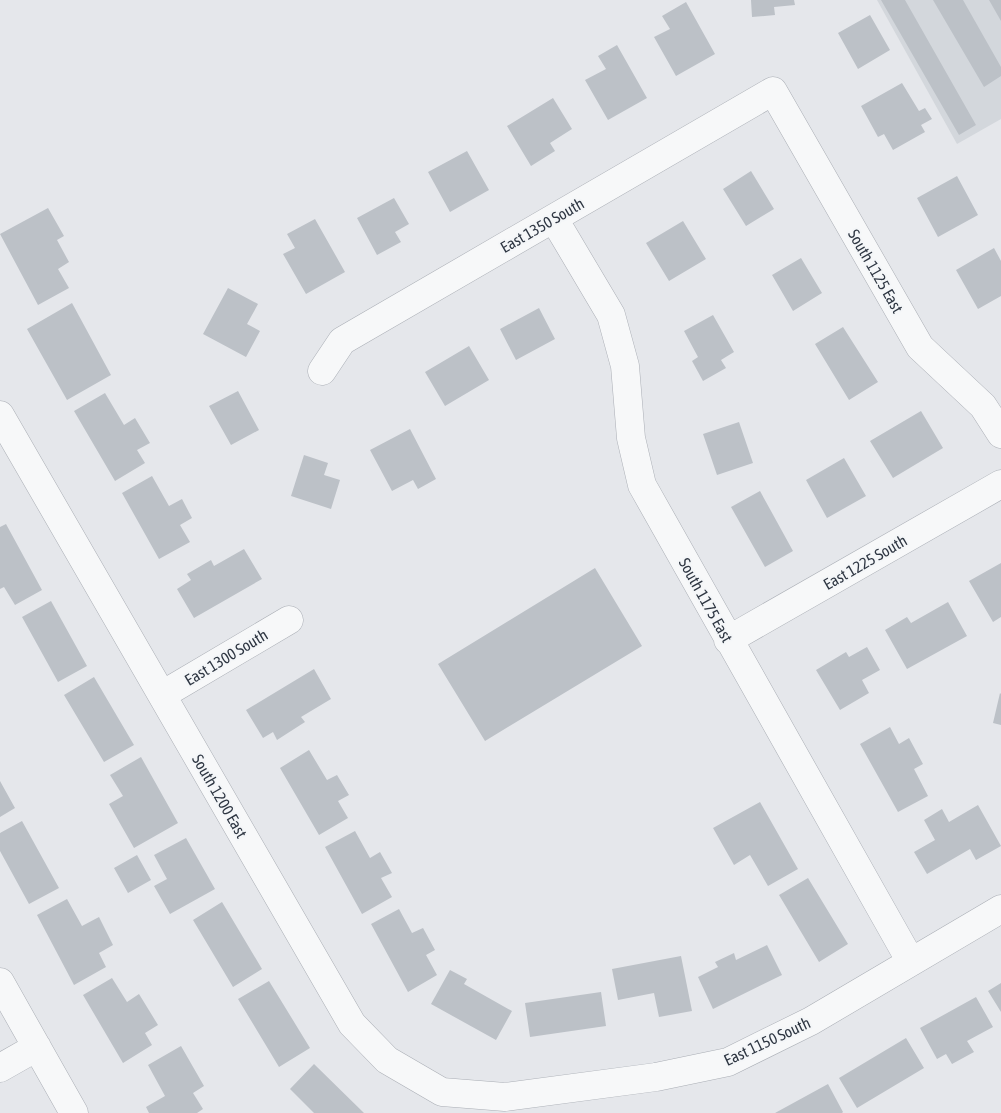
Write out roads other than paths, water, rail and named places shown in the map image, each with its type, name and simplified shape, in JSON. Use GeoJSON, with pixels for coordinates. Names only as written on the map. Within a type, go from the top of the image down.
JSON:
{"type":"FeatureCollection","features":[{"type":"Feature","properties":{"kind":"street","name":"East 1350 South"},"geometry":{"type":"LineString","coordinates":[[322,371],[342,341],[773,91]]}},
{"type":"Feature","properties":{"kind":"street","name":"South 1125 East"},"geometry":{"type":"LineString","coordinates":[[773,91],[920,347],[982,406],[1001,434]]}},
{"type":"Feature","properties":{"kind":"street","name":"South 1175 East"},"geometry":{"type":"LineString","coordinates":[[554,219],[611,315],[625,366],[631,438],[642,485],[911,962]]}},
{"type":"Feature","properties":{"kind":"street","name":"South 1200 East"},"geometry":{"type":"LineString","coordinates":[[0,414],[352,1024],[387,1060],[442,1092],[505,1097]]}},
{"type":"Feature","properties":{"kind":"street","name":"East 1225 South"},"geometry":{"type":"LineString","coordinates":[[728,640],[1001,484]]}},
{"type":"Feature","properties":{"kind":"street","name":"East 1300 South"},"geometry":{"type":"LineString","coordinates":[[162,695],[289,620]]}},
{"type":"Feature","properties":{"kind":"street","name":"East 1150 South"},"geometry":{"type":"LineString","coordinates":[[505,1097],[563,1102],[656,1077],[728,1062],[811,1021],[1001,908]]}},
{"type":"Feature","properties":{"kind":"street"},"geometry":{"type":"LineString","coordinates":[[0,982],[74,1113]]}},
{"type":"Feature","properties":{"kind":"street"},"geometry":{"type":"LineString","coordinates":[[0,1068],[37,1047]]}}]}
